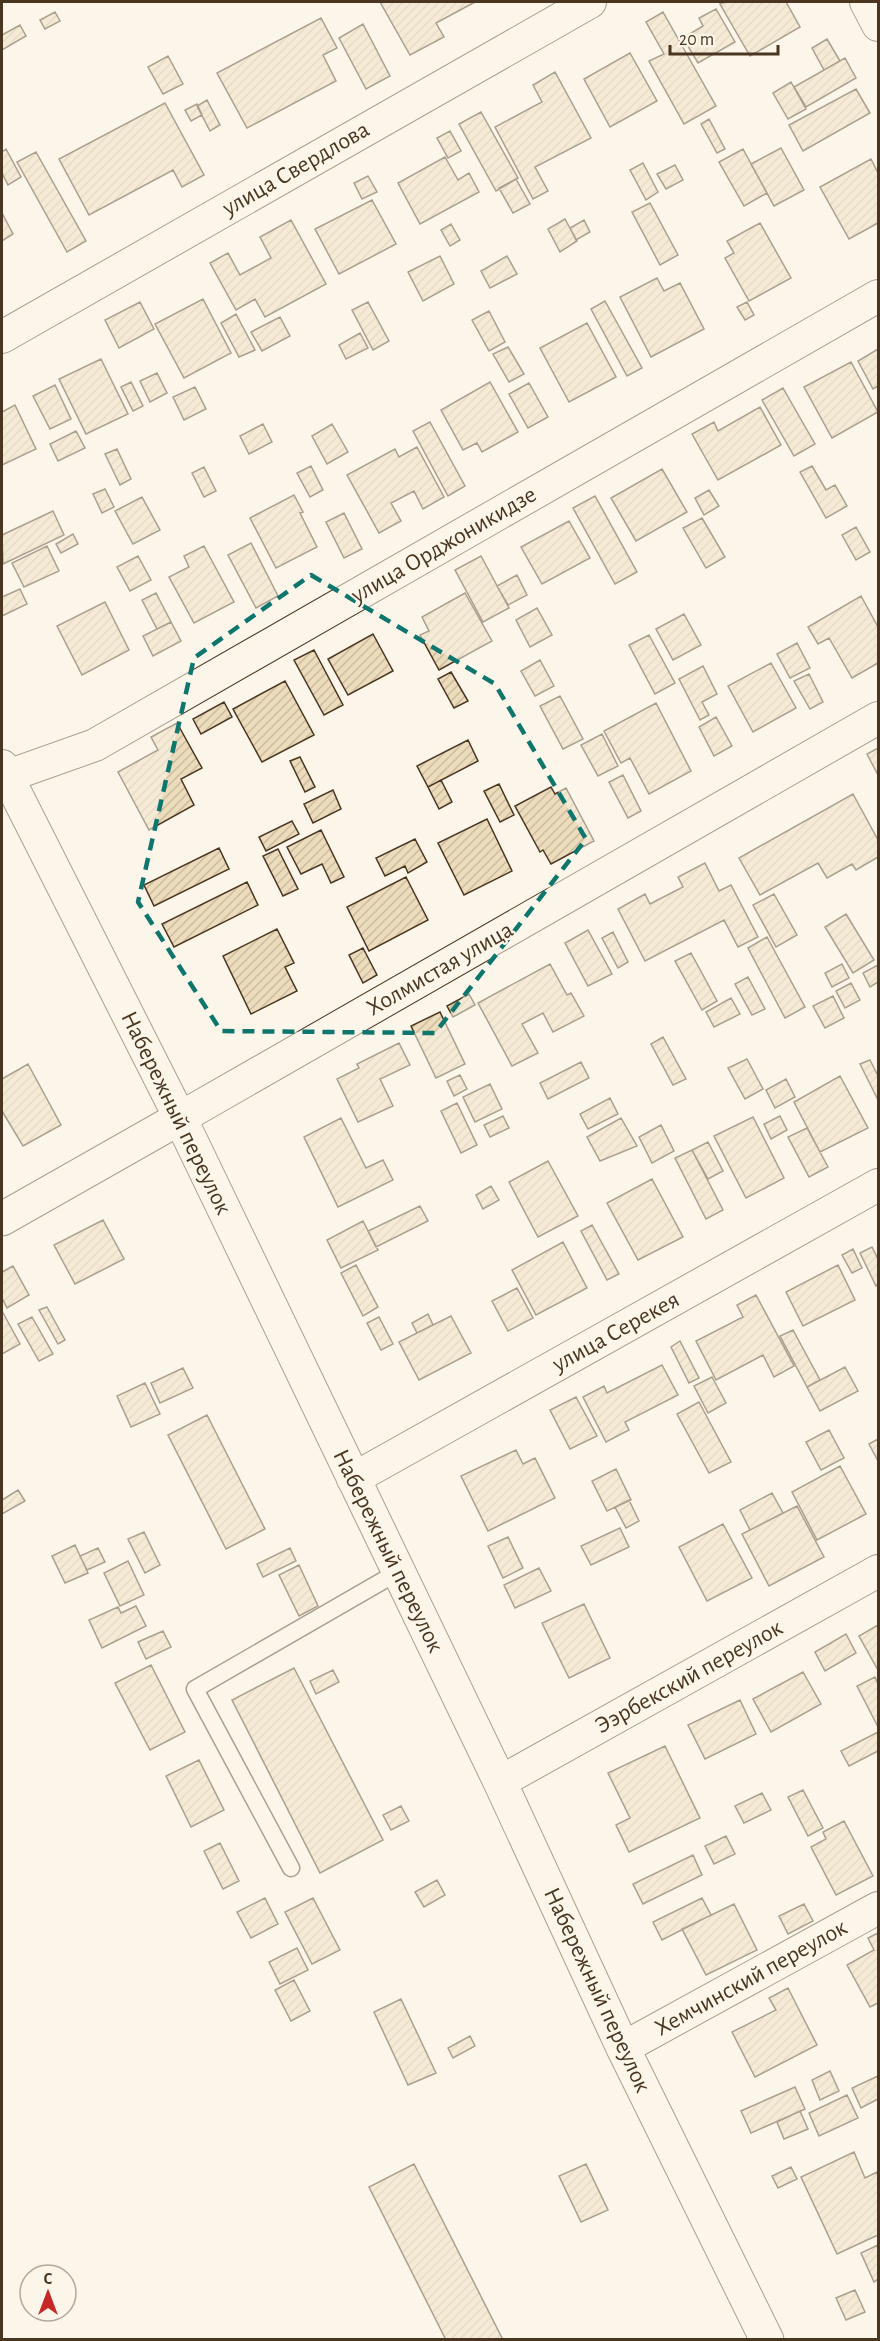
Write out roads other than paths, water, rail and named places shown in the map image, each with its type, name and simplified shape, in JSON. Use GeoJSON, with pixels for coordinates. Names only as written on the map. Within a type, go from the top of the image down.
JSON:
{"type":"FeatureCollection","features":[{"type":"Feature","properties":{"kind":"street","name":"улица Свердлова"},"geometry":{"type":"LineString","coordinates":[[2,337],[590,2]]}},
{"type":"Feature","properties":{"kind":"street"},"geometry":{"type":"LineString","coordinates":[[866,2],[879,25]]}},
{"type":"Feature","properties":{"kind":"street","name":"улица Орджоникидзе"},"geometry":{"type":"LineString","coordinates":[[3,773],[95,745],[879,296]]}},
{"type":"Feature","properties":{"kind":"street","name":"Холмистая улица"},"geometry":{"type":"LineString","coordinates":[[2,1219],[879,718]]}},
{"type":"Feature","properties":{"kind":"street","name":"Набережный переулок"},"geometry":{"type":"LineString","coordinates":[[3,773],[180,1118],[500,1782],[622,2048],[767,2340]]}},
{"type":"Feature","properties":{"kind":"street","name":"улица Серекея"},"geometry":{"type":"LineString","coordinates":[[353,1479],[879,1185]]}},
{"type":"Feature","properties":{"kind":"street","name":"Ээрбекский переулок"},"geometry":{"type":"LineString","coordinates":[[500,1782],[879,1571]]}},
{"type":"Feature","properties":{"kind":"street","name":"Хемчинский переулок"},"geometry":{"type":"LineString","coordinates":[[622,2048],[879,1908]]}},
{"type":"Feature","properties":{"kind":"lane"},"geometry":{"type":"LineString","coordinates":[[291,1869],[195,1689],[398,1572]]}}]}
